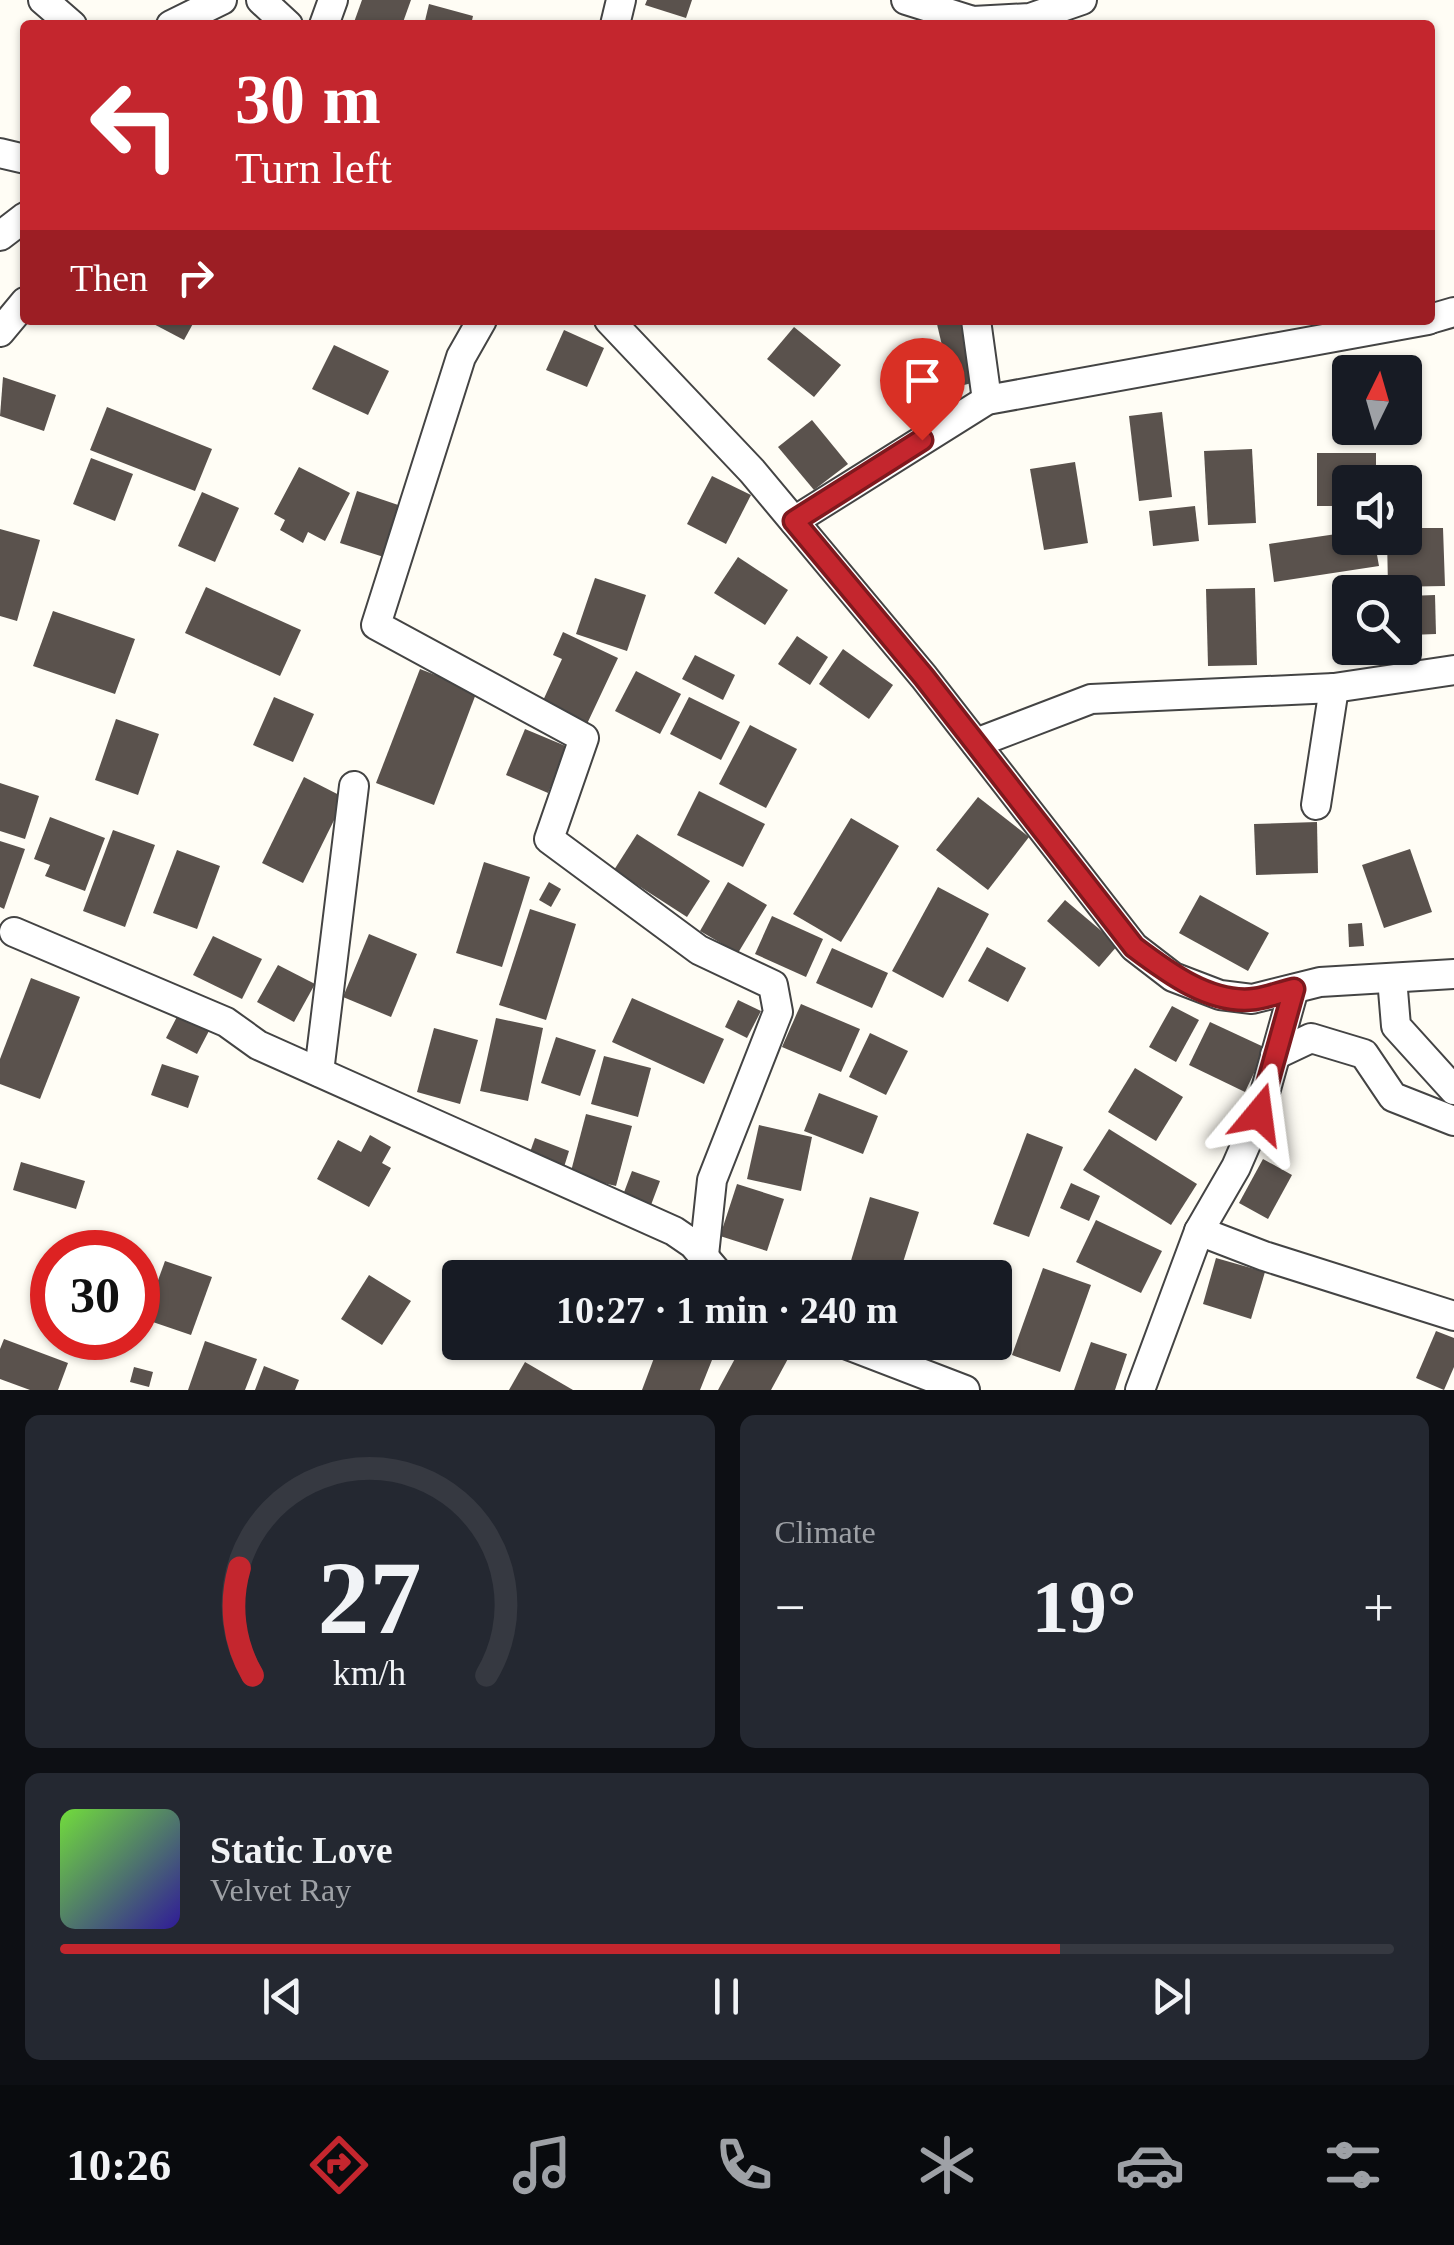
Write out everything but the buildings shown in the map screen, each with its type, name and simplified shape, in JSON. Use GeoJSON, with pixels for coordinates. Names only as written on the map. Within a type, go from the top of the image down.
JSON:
{"type":"FeatureCollection","features":[{"type":"Feature","properties":{"kind":"street"},"geometry":{"type":"LineString","coordinates":[[44,0],[66,20]]}},
{"type":"Feature","properties":{"kind":"street"},"geometry":{"type":"LineString","coordinates":[[181,20],[222,0]]}},
{"type":"Feature","properties":{"kind":"street"},"geometry":{"type":"LineString","coordinates":[[261,0],[283,20]]}},
{"type":"Feature","properties":{"kind":"street"},"geometry":{"type":"LineString","coordinates":[[906,0],[949,20]]}},
{"type":"Feature","properties":{"kind":"street"},"geometry":{"type":"LineString","coordinates":[[992,20],[1030,18],[1082,0]]}},
{"type":"Feature","properties":{"kind":"street"},"geometry":{"type":"LineString","coordinates":[[0,236],[20,220]]}},
{"type":"Feature","properties":{"kind":"street"},"geometry":{"type":"LineString","coordinates":[[0,332],[20,308]]}},
{"type":"Feature","properties":{"kind":"street"},"geometry":{"type":"LineString","coordinates":[[479,325],[461,357],[376,625],[584,738],[549,839],[699,950],[773,986],[778,1012],[712,1180],[704,1254]]}},
{"type":"Feature","properties":{"kind":"street"},"geometry":{"type":"LineString","coordinates":[[614,325],[794,521],[976,743],[1134,947],[1173,977],[1220,995],[1252,1000],[1320,982],[1454,974]]}},
{"type":"Feature","properties":{"kind":"street"},"geometry":{"type":"LineString","coordinates":[[977,325],[987,400]]}},
{"type":"Feature","properties":{"kind":"street"},"geometry":{"type":"LineString","coordinates":[[794,521],[987,400],[1401,325]]}},
{"type":"Feature","properties":{"kind":"street"},"geometry":{"type":"LineString","coordinates":[[976,743],[1091,698],[1334,688],[1454,670]]}},
{"type":"Feature","properties":{"kind":"street"},"geometry":{"type":"LineString","coordinates":[[1316,806],[1334,688]]}},
{"type":"Feature","properties":{"kind":"street"},"geometry":{"type":"LineString","coordinates":[[319,1072],[354,786]]}},
{"type":"Feature","properties":{"kind":"street"},"geometry":{"type":"LineString","coordinates":[[14,932],[226,1022],[258,1045],[674,1231],[708,1260]]}},
{"type":"Feature","properties":{"kind":"street"},"geometry":{"type":"LineString","coordinates":[[1392,978],[1396,1026],[1454,1090]]}},
{"type":"Feature","properties":{"kind":"street"},"geometry":{"type":"LineString","coordinates":[[1140,1390],[1199,1230],[1259,1114],[1294,989]]}},
{"type":"Feature","properties":{"kind":"street"},"geometry":{"type":"LineString","coordinates":[[1276,1055],[1311,1038],[1364,1054],[1393,1098],[1454,1120]]}},
{"type":"Feature","properties":{"kind":"street"},"geometry":{"type":"LineString","coordinates":[[1199,1230],[1264,1256],[1454,1316]]}},
{"type":"Feature","properties":{"kind":"street"},"geometry":{"type":"LineString","coordinates":[[887,1360],[965,1390]]}},
{"type":"Feature","properties":{"kind":"route"},"geometry":{"type":"LineString","coordinates":[[922,440],[794,521],[924,677],[1134,947],[1173,977],[1220,995],[1252,1000],[1294,989],[1259,1114]]}}]}
